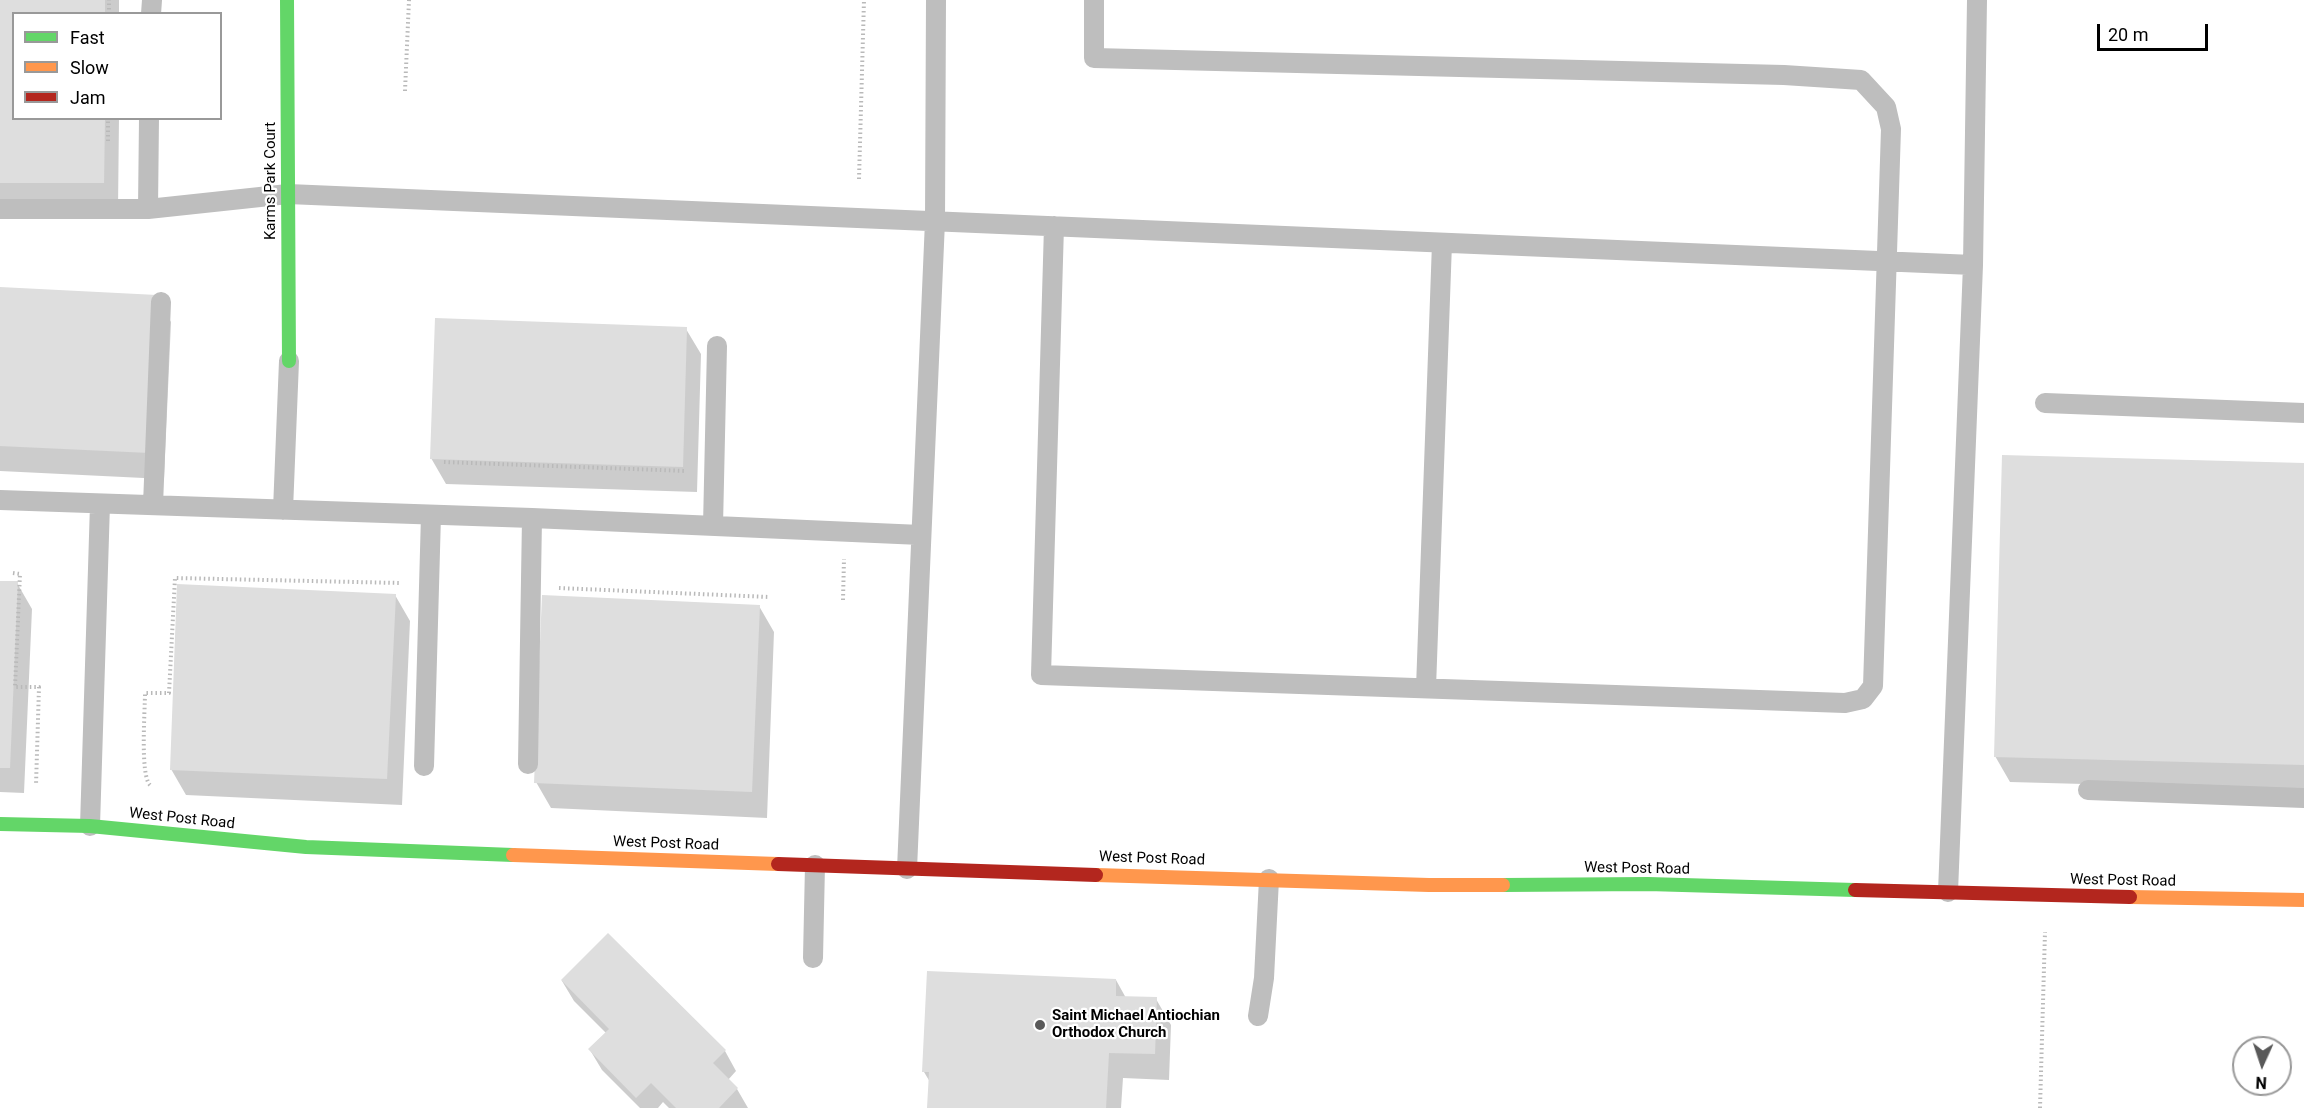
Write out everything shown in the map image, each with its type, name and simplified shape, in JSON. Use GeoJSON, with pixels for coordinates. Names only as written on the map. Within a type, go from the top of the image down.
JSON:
{"type":"FeatureCollection","features":[{"type":"Feature","properties":{"kind":"street","name":"Karms Park Court"},"geometry":{"type":"LineString","coordinates":[[287,0],[289,361]]}},
{"type":"Feature","properties":{"kind":"street","name":"West Post Road"},"geometry":{"type":"LineString","coordinates":[[0,824],[90,826],[306,848],[815,866],[1429,885],[1648,884],[2046,896],[2304,900]]}},
{"type":"Feature","properties":{"kind":"lane"},"geometry":{"type":"LineString","coordinates":[[907,869],[935,221],[936,0]]}},
{"type":"Feature","properties":{"kind":"lane"},"geometry":{"type":"LineString","coordinates":[[1054,226],[1041,675],[1845,703],[1863,699],[1873,686],[1891,129],[1886,107],[1861,80],[1784,75],[1094,58],[1094,0]]}},
{"type":"Feature","properties":{"kind":"lane"},"geometry":{"type":"LineString","coordinates":[[1948,892],[1973,265],[1977,0]]}},
{"type":"Feature","properties":{"kind":"lane"},"geometry":{"type":"LineString","coordinates":[[148,209],[149,120]]}},
{"type":"Feature","properties":{"kind":"lane"},"geometry":{"type":"LineString","coordinates":[[0,208],[148,209],[288,194],[1973,265]]}},
{"type":"Feature","properties":{"kind":"lane"},"geometry":{"type":"LineString","coordinates":[[1426,688],[1442,243]]}},
{"type":"Feature","properties":{"kind":"lane"},"geometry":{"type":"LineString","coordinates":[[153,506],[161,302]]}},
{"type":"Feature","properties":{"kind":"lane"},"geometry":{"type":"LineString","coordinates":[[713,526],[717,346]]}},
{"type":"Feature","properties":{"kind":"lane"},"geometry":{"type":"LineString","coordinates":[[283,510],[289,361]]}},
{"type":"Feature","properties":{"kind":"lane"},"geometry":{"type":"LineString","coordinates":[[2044,403],[2304,413]]}},
{"type":"Feature","properties":{"kind":"lane"},"geometry":{"type":"LineString","coordinates":[[0,500],[532,518],[921,535]]}},
{"type":"Feature","properties":{"kind":"lane"},"geometry":{"type":"LineString","coordinates":[[90,826],[100,504]]}},
{"type":"Feature","properties":{"kind":"lane"},"geometry":{"type":"LineString","coordinates":[[424,766],[432,515]]}},
{"type":"Feature","properties":{"kind":"lane"},"geometry":{"type":"LineString","coordinates":[[528,764],[532,518]]}},
{"type":"Feature","properties":{"kind":"lane"},"geometry":{"type":"LineString","coordinates":[[2088,790],[2304,798]]}},
{"type":"Feature","properties":{"kind":"lane"},"geometry":{"type":"LineString","coordinates":[[813,958],[815,866]]}},
{"type":"Feature","properties":{"kind":"lane"},"geometry":{"type":"LineString","coordinates":[[1258,1016],[1264,978],[1269,879]]}},
{"type":"Feature","properties":{"kind":"path"},"geometry":{"type":"LineString","coordinates":[[405,91],[409,0]]}},
{"type":"Feature","properties":{"kind":"path"},"geometry":{"type":"LineString","coordinates":[[859,179],[864,0]]}},
{"type":"Feature","properties":{"kind":"path"},"geometry":{"type":"LineString","coordinates":[[108,120],[108,141]]}},
{"type":"Feature","properties":{"kind":"path"},"geometry":{"type":"LineString","coordinates":[[444,462],[687,471]]}},
{"type":"Feature","properties":{"kind":"path"},"geometry":{"type":"LineString","coordinates":[[843,600],[845,532]]}},
{"type":"Feature","properties":{"kind":"path"},"geometry":{"type":"LineString","coordinates":[[14,573],[20,573],[15,687],[39,687],[36,785]]}},
{"type":"Feature","properties":{"kind":"path"},"geometry":{"type":"LineString","coordinates":[[150,785],[146,782],[144,761],[146,693],[169,693],[175,578],[405,583]]}},
{"type":"Feature","properties":{"kind":"path"},"geometry":{"type":"LineString","coordinates":[[552,588],[769,597]]}},
{"type":"Feature","properties":{"kind":"path"},"geometry":{"type":"LineString","coordinates":[[2040,1108],[2046,896]]}},
{"type":"Feature","properties":{"kind":"building"},"geometry":{"type":"Polygon","coordinates":[[[0,0],[105,0],[105,12],[12,12],[12,120],[105,120],[104,183],[0,183],[0,0]]]}},
{"type":"Feature","properties":{"kind":"building"},"geometry":{"type":"Polygon","coordinates":[[[0,287],[157,295],[150,453],[0,446],[0,287]]]}},
{"type":"Feature","properties":{"kind":"building"},"geometry":{"type":"Polygon","coordinates":[[[435,318],[687,327],[683,467],[430,459],[435,318]]]}},
{"type":"Feature","properties":{"kind":"building"},"geometry":{"type":"Polygon","coordinates":[[[2002,455],[2304,463],[2304,765],[1994,757],[2002,455]]]}},
{"type":"Feature","properties":{"kind":"building"},"geometry":{"type":"Polygon","coordinates":[[[0,581],[18,581],[10,768],[0,768],[0,581]]]}},
{"type":"Feature","properties":{"kind":"building"},"geometry":{"type":"Polygon","coordinates":[[[177,584],[396,594],[387,779],[170,770],[177,584]]]}},
{"type":"Feature","properties":{"kind":"building"},"geometry":{"type":"Polygon","coordinates":[[[542,595],[760,605],[752,792],[534,783],[542,595]]]}},
{"type":"Feature","properties":{"kind":"building"},"geometry":{"type":"Polygon","coordinates":[[[608,933],[726,1050],[713,1063],[738,1088],[719,1108],[676,1108],[651,1083],[636,1098],[588,1049],[609,1029],[561,980],[608,933]]]}},
{"type":"Feature","properties":{"kind":"building","name":"Saint Michael Antiochian Orthodox Church"},"geometry":{"type":"Polygon","coordinates":[[[927,971],[1116,979],[1116,996],[1157,997],[1155,1054],[1109,1053],[1106,1108],[927,1108],[929,1072],[922,1072],[927,971]]]}},
{"type":"Feature","properties":{"kind":"traffic: fast"},"geometry":{"type":"LineString","coordinates":[[287,0],[289,361]]}},
{"type":"Feature","properties":{"kind":"traffic: fast"},"geometry":{"type":"LineString","coordinates":[[0,824],[90,826],[306,847],[513,855]]}},
{"type":"Feature","properties":{"kind":"traffic: fast"},"geometry":{"type":"LineString","coordinates":[[1503,885],[1648,884],[1855,890]]}},
{"type":"Feature","properties":{"kind":"traffic: slow"},"geometry":{"type":"LineString","coordinates":[[513,855],[778,864]]}},
{"type":"Feature","properties":{"kind":"traffic: slow"},"geometry":{"type":"LineString","coordinates":[[1096,875],[1429,885],[1503,885]]}},
{"type":"Feature","properties":{"kind":"traffic: slow"},"geometry":{"type":"LineString","coordinates":[[2130,897],[2304,900]]}},
{"type":"Feature","properties":{"kind":"traffic: jam"},"geometry":{"type":"LineString","coordinates":[[778,864],[1096,875]]}},
{"type":"Feature","properties":{"kind":"traffic: jam"},"geometry":{"type":"LineString","coordinates":[[1855,890],[2130,897]]}},
{"type":"Feature","properties":{"kind":"place","name":"Saint Michael Antiochian Orthodox Church"},"geometry":{"type":"Point","coordinates":[1040,1025]}}]}
